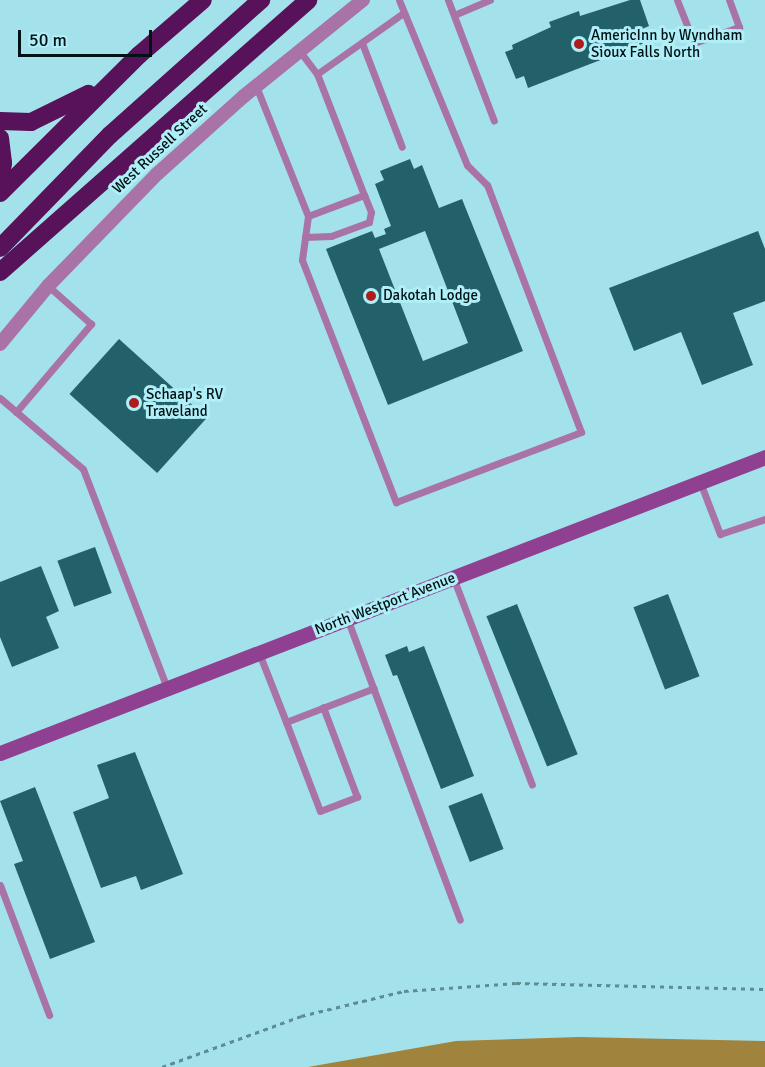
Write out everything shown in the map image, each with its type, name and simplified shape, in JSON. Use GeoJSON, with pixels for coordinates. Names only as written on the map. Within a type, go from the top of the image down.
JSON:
{"type":"FeatureCollection","features":[{"type":"Feature","properties":{"kind":"highway"},"geometry":{"type":"LineString","coordinates":[[0,193],[116,78],[203,0]]}},
{"type":"Feature","properties":{"kind":"highway"},"geometry":{"type":"LineString","coordinates":[[0,248],[118,127],[261,0]]}},
{"type":"Feature","properties":{"kind":"highway"},"geometry":{"type":"LineString","coordinates":[[0,272],[308,0]]}},
{"type":"Feature","properties":{"kind":"highway"},"geometry":{"type":"LineString","coordinates":[[0,121],[23,123],[47,116],[116,78]]}},
{"type":"Feature","properties":{"kind":"highway"},"geometry":{"type":"LineString","coordinates":[[0,138],[0,185]]}},
{"type":"Feature","properties":{"kind":"main road","name":"North Westport Avenue"},"geometry":{"type":"LineString","coordinates":[[2,752],[765,457]]}},
{"type":"Feature","properties":{"kind":"street","name":"West Russell Street"},"geometry":{"type":"LineString","coordinates":[[0,344],[48,286],[157,174],[256,86],[363,0]]}},
{"type":"Feature","properties":{"kind":"lane"},"geometry":{"type":"LineString","coordinates":[[256,86],[308,216],[302,260],[396,502],[581,432],[487,185],[467,165],[399,0]]}},
{"type":"Feature","properties":{"kind":"lane"},"geometry":{"type":"LineString","coordinates":[[448,0],[494,121]]}},
{"type":"Feature","properties":{"kind":"lane"},"geometry":{"type":"LineString","coordinates":[[454,15],[490,0]]}},
{"type":"Feature","properties":{"kind":"lane"},"geometry":{"type":"LineString","coordinates":[[677,0],[694,43],[739,27],[729,0]]}},
{"type":"Feature","properties":{"kind":"lane"},"geometry":{"type":"LineString","coordinates":[[317,74],[403,14]]}},
{"type":"Feature","properties":{"kind":"lane"},"geometry":{"type":"LineString","coordinates":[[362,43],[402,147]]}},
{"type":"Feature","properties":{"kind":"lane"},"geometry":{"type":"LineString","coordinates":[[299,50],[317,74],[371,212],[369,222],[332,236],[305,237]]}},
{"type":"Feature","properties":{"kind":"lane"},"geometry":{"type":"LineString","coordinates":[[308,216],[364,195]]}},
{"type":"Feature","properties":{"kind":"lane"},"geometry":{"type":"LineString","coordinates":[[16,412],[91,324],[48,286]]}},
{"type":"Feature","properties":{"kind":"lane"},"geometry":{"type":"LineString","coordinates":[[0,398],[83,469],[166,688]]}},
{"type":"Feature","properties":{"kind":"lane"},"geometry":{"type":"LineString","coordinates":[[700,482],[720,534],[765,519]]}},
{"type":"Feature","properties":{"kind":"lane"},"geometry":{"type":"LineString","coordinates":[[453,578],[532,785]]}},
{"type":"Feature","properties":{"kind":"lane"},"geometry":{"type":"LineString","coordinates":[[347,618],[460,920]]}},
{"type":"Feature","properties":{"kind":"lane"},"geometry":{"type":"LineString","coordinates":[[259,652],[320,812],[357,797],[323,708]]}},
{"type":"Feature","properties":{"kind":"lane"},"geometry":{"type":"LineString","coordinates":[[286,722],[374,688]]}},
{"type":"Feature","properties":{"kind":"lane"},"geometry":{"type":"LineString","coordinates":[[0,885],[49,1015]]}},
{"type":"Feature","properties":{"kind":"path"},"geometry":{"type":"LineString","coordinates":[[162,1067],[302,1016],[404,991],[516,983],[765,989]]}},
{"type":"Feature","properties":{"kind":"shaded area"},"geometry":{"type":"Polygon","coordinates":[[[579,1037],[765,1041],[765,1067],[308,1067],[456,1041],[579,1037]]]}},
{"type":"Feature","properties":{"kind":"building","name":"AmericInn by Wyndham Sioux Falls North"},"geometry":{"type":"Polygon","coordinates":[[[630,0],[640,0],[649,26],[642,29],[647,42],[528,88],[524,76],[516,79],[505,52],[513,49],[512,45],[551,27],[549,22],[579,11],[580,16],[630,0]]]}},
{"type":"Feature","properties":{"kind":"building","name":"Dakotah Lodge"},"geometry":{"type":"Polygon","coordinates":[[[410,159],[414,169],[422,165],[439,208],[462,199],[523,351],[388,405],[326,249],[372,231],[375,238],[386,234],[384,229],[391,226],[375,184],[384,180],[380,171],[410,159]],[[425,231],[379,249],[423,361],[468,343],[425,231]]]}},
{"type":"Feature","properties":{"kind":"building"},"geometry":{"type":"Polygon","coordinates":[[[758,231],[765,249],[765,301],[733,313],[753,365],[702,385],[681,332],[634,351],[609,288],[758,231]]]}},
{"type":"Feature","properties":{"kind":"building"},"geometry":{"type":"Polygon","coordinates":[[[119,339],[207,418],[157,473],[69,394],[119,339]]]}},
{"type":"Feature","properties":{"kind":"building"},"geometry":{"type":"Polygon","coordinates":[[[95,547],[112,593],[74,607],[57,561],[95,547]]]}},
{"type":"Feature","properties":{"kind":"building"},"geometry":{"type":"Polygon","coordinates":[[[41,566],[59,611],[46,617],[59,648],[12,667],[0,637],[0,582],[41,566]]]}},
{"type":"Feature","properties":{"kind":"building"},"geometry":{"type":"Polygon","coordinates":[[[668,594],[700,676],[665,689],[633,607],[668,594]]]}},
{"type":"Feature","properties":{"kind":"building"},"geometry":{"type":"Polygon","coordinates":[[[517,604],[578,754],[547,767],[486,616],[517,604]]]}},
{"type":"Feature","properties":{"kind":"building"},"geometry":{"type":"Polygon","coordinates":[[[407,646],[409,652],[424,646],[474,776],[441,789],[397,675],[393,676],[385,655],[407,646]]]}},
{"type":"Feature","properties":{"kind":"building"},"geometry":{"type":"Polygon","coordinates":[[[135,752],[183,874],[141,890],[136,876],[101,888],[73,812],[109,798],[97,765],[135,752]]]}},
{"type":"Feature","properties":{"kind":"building"},"geometry":{"type":"Polygon","coordinates":[[[35,787],[95,942],[50,959],[14,864],[23,861],[0,801],[35,787]]]}},
{"type":"Feature","properties":{"kind":"building"},"geometry":{"type":"Polygon","coordinates":[[[482,793],[504,849],[470,862],[448,806],[482,793]]]}},
{"type":"Feature","properties":{"kind":"place","name":"AmericInn by Wyndham Sioux Falls North"},"geometry":{"type":"Point","coordinates":[579,44]}},
{"type":"Feature","properties":{"kind":"place","name":"Dakotah Lodge"},"geometry":{"type":"Point","coordinates":[371,296]}},
{"type":"Feature","properties":{"kind":"place","name":"Schaap's RV Traveland"},"geometry":{"type":"Point","coordinates":[134,403]}}]}
